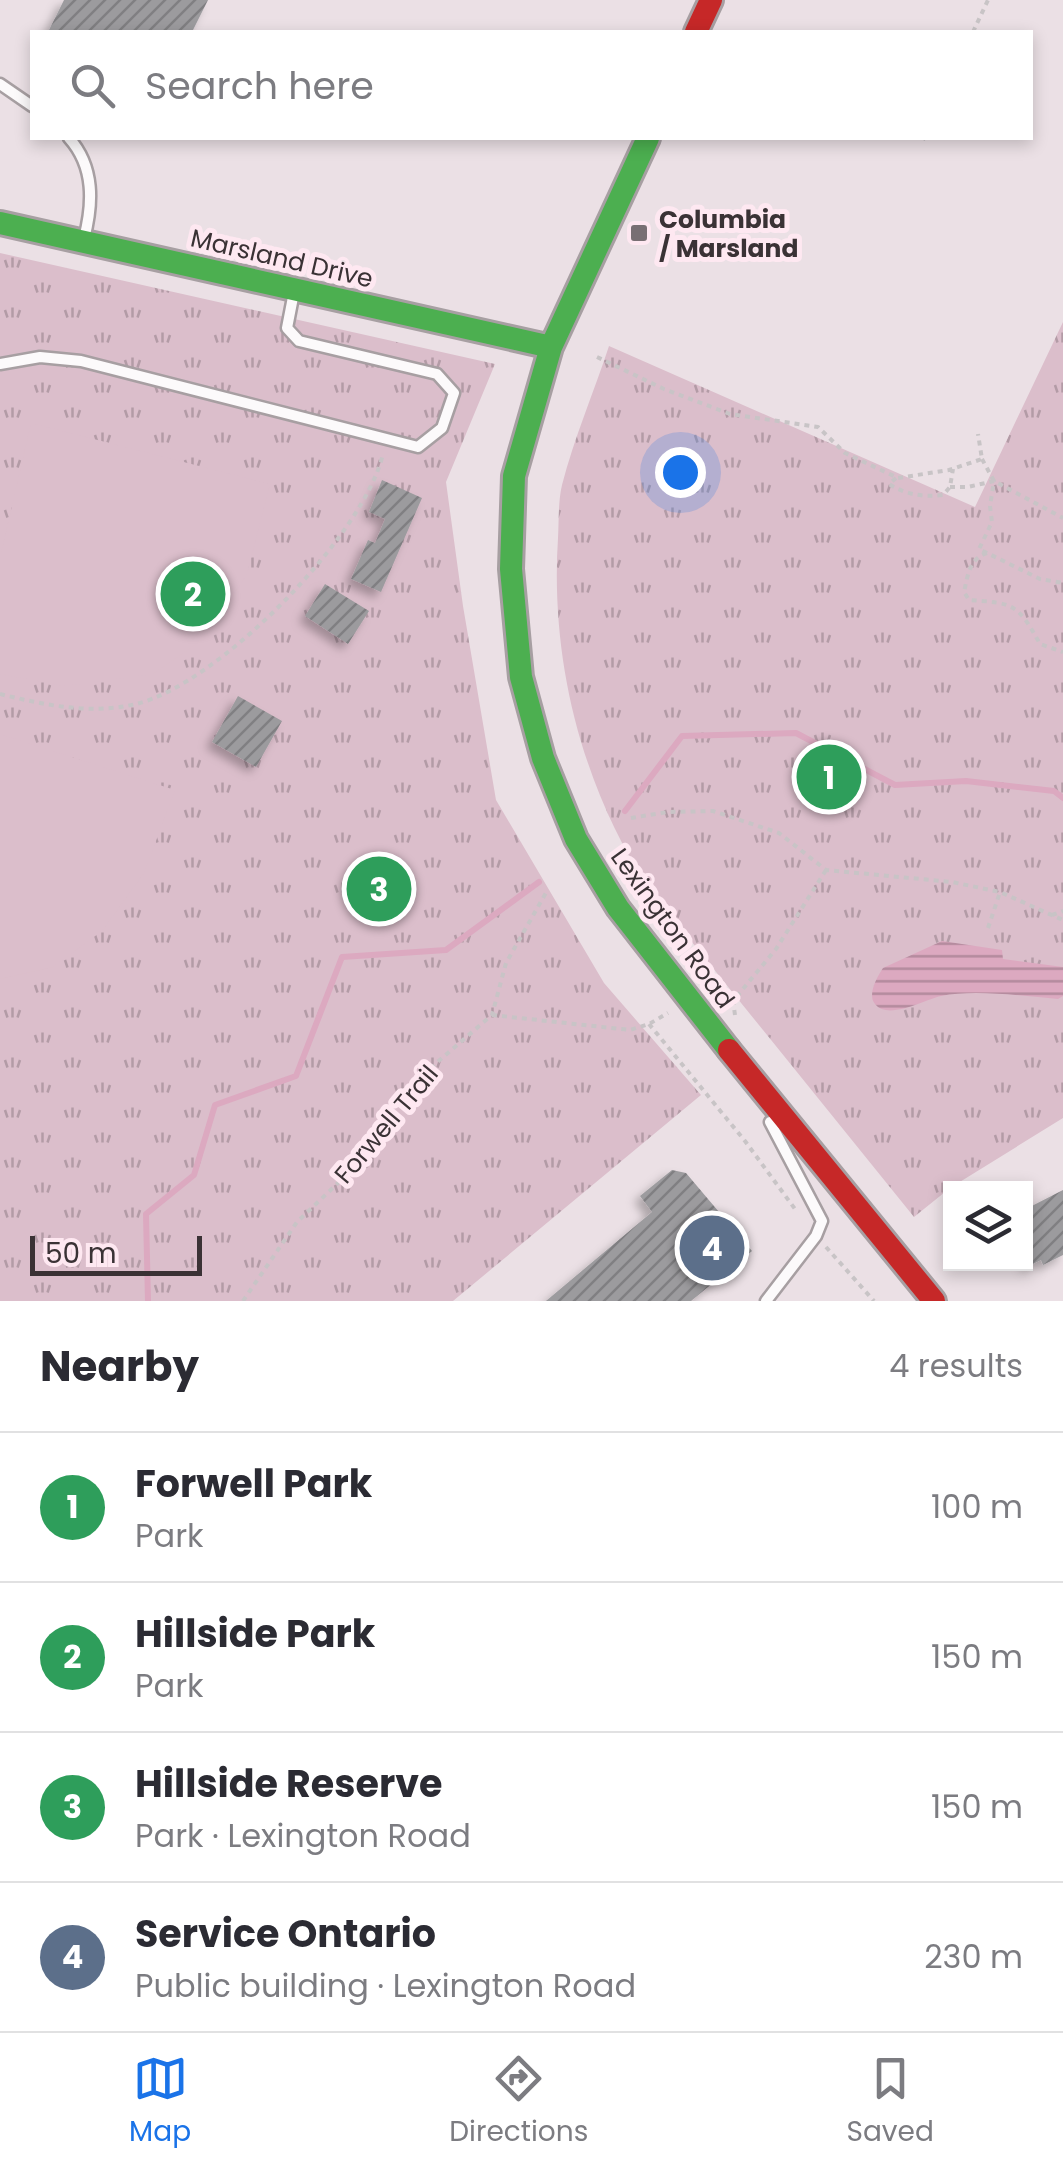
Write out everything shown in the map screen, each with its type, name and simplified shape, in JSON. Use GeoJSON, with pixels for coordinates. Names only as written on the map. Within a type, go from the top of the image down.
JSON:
{"type":"FeatureCollection","features":[{"type":"Feature","properties":{"kind":"main road"},"geometry":{"type":"LineString","coordinates":[[697,30],[711,0]]}},
{"type":"Feature","properties":{"kind":"main road","name":"Lexington Road"},"geometry":{"type":"LineString","coordinates":[[647,140],[551,347],[514,476],[511,569],[521,677],[543,758],[576,838],[618,908],[934,1301]]}},
{"type":"Feature","properties":{"kind":"main road","name":"Marsland Drive"},"geometry":{"type":"LineString","coordinates":[[0,222],[551,347]]}},
{"type":"Feature","properties":{"kind":"lane"},"geometry":{"type":"LineString","coordinates":[[0,84],[30,105]]}},
{"type":"Feature","properties":{"kind":"lane"},"geometry":{"type":"LineString","coordinates":[[70,140],[84,162],[92,197],[84,240]]}},
{"type":"Feature","properties":{"kind":"lane"},"geometry":{"type":"LineString","coordinates":[[0,364],[40,358],[81,361],[418,447],[442,428],[454,393],[438,374],[300,341],[287,328],[295,289]]}},
{"type":"Feature","properties":{"kind":"lane"},"geometry":{"type":"LineString","coordinates":[[740,1063],[822,1221],[816,1236],[766,1301]]}},
{"type":"Feature","properties":{"kind":"path"},"geometry":{"type":"LineString","coordinates":[[974,30],[988,0]]}},
{"type":"Feature","properties":{"kind":"path"},"geometry":{"type":"LineString","coordinates":[[597,357],[664,390],[730,414],[818,427],[846,453],[898,478]]}},
{"type":"Feature","properties":{"kind":"path"},"geometry":{"type":"LineString","coordinates":[[978,434],[982,459],[994,481],[1063,518]]}},
{"type":"Feature","properties":{"kind":"path"},"geometry":{"type":"LineString","coordinates":[[0,694],[44,705],[110,709],[172,691],[202,673],[264,623],[331,545],[375,482],[386,439]]}},
{"type":"Feature","properties":{"kind":"path"},"geometry":{"type":"LineString","coordinates":[[953,469],[950,486],[943,495],[904,493],[889,484],[898,478],[953,469],[982,459]]}},
{"type":"Feature","properties":{"kind":"path"},"geometry":{"type":"LineString","coordinates":[[950,486],[968,488],[994,481]]}},
{"type":"Feature","properties":{"kind":"path"},"geometry":{"type":"LineString","coordinates":[[994,481],[992,522],[978,549],[1040,578],[1063,583]]}},
{"type":"Feature","properties":{"kind":"path"},"geometry":{"type":"LineString","coordinates":[[987,552],[977,556],[969,568],[964,592],[969,600],[1007,603],[1022,612],[1040,644],[1063,652]]}},
{"type":"Feature","properties":{"kind":"path"},"geometry":{"type":"LineString","coordinates":[[631,818],[713,811],[779,833],[826,870],[952,882],[1000,892],[1063,920]]}},
{"type":"Feature","properties":{"kind":"path"},"geometry":{"type":"LineString","coordinates":[[735,1016],[733,1001],[776,949],[826,870]]}},
{"type":"Feature","properties":{"kind":"path"},"geometry":{"type":"LineString","coordinates":[[546,891],[506,963],[492,1016],[630,1030],[649,1024],[689,1000]]}},
{"type":"Feature","properties":{"kind":"path"},"geometry":{"type":"LineString","coordinates":[[988,928],[1000,892]]}},
{"type":"Feature","properties":{"kind":"path"},"geometry":{"type":"LineString","coordinates":[[1052,915],[1063,911]]}},
{"type":"Feature","properties":{"kind":"path","name":"Forwell Trail"},"geometry":{"type":"LineString","coordinates":[[243,1301],[297,1222],[360,1162],[435,1064],[492,1016]]}},
{"type":"Feature","properties":{"kind":"path"},"geometry":{"type":"LineString","coordinates":[[649,1024],[745,1140],[816,1236],[874,1301]]}},
{"type":"Feature","properties":{"kind":"green space"},"geometry":{"type":"Polygon","coordinates":[[[0,253],[495,364],[446,482],[496,800],[604,983],[701,1095],[453,1301],[0,1301],[0,253]]]}},
{"type":"Feature","properties":{"kind":"green space"},"geometry":{"type":"Polygon","coordinates":[[[1063,322],[1063,1118],[961,1181],[943,1181],[943,1194],[914,1217],[649,889],[605,808],[575,721],[566,676],[557,584],[559,512],[572,450],[609,346],[975,507],[1063,322]]]}},
{"type":"Feature","properties":{"kind":"green space"},"geometry":{"type":"Polygon","coordinates":[[[31,423],[270,484],[247,574],[205,638],[153,674],[65,686],[0,674],[0,558],[31,423]]]}},
{"type":"Feature","properties":{"kind":"green space"},"geometry":{"type":"Polygon","coordinates":[[[0,734],[175,790],[144,873],[102,931],[53,967],[0,979],[0,734]]]}},
{"type":"Feature","properties":{"kind":"shaded area"},"geometry":{"type":"Polygon","coordinates":[[[942,941],[1002,950],[1003,959],[1063,967],[1063,996],[1058,999],[969,993],[941,996],[907,1008],[881,1009],[875,1004],[872,991],[883,968],[942,941]]]}},
{"type":"Feature","properties":{"kind":"building"},"geometry":{"type":"Polygon","coordinates":[[[64,0],[208,0],[193,30],[49,30],[64,0]]]}},
{"type":"Feature","properties":{"kind":"building"},"geometry":{"type":"Polygon","coordinates":[[[382,480],[422,498],[381,592],[351,579],[368,540],[375,543],[385,519],[369,512],[382,480]]]}},
{"type":"Feature","properties":{"kind":"building"},"geometry":{"type":"Polygon","coordinates":[[[325,584],[369,611],[348,644],[305,616],[325,584]]]}},
{"type":"Feature","properties":{"kind":"building"},"geometry":{"type":"Polygon","coordinates":[[[238,696],[282,721],[256,767],[212,742],[238,696]]]}},
{"type":"Feature","properties":{"kind":"building"},"geometry":{"type":"Polygon","coordinates":[[[672,1170],[686,1173],[752,1251],[691,1301],[546,1301],[652,1212],[640,1196],[672,1170]]]}},
{"type":"Feature","properties":{"kind":"building"},"geometry":{"type":"Polygon","coordinates":[[[1063,1190],[1063,1255],[1043,1265],[1041,1260],[1033,1264],[1033,1205],[1063,1190]]]}},
{"type":"Feature","properties":{"kind":"waterway"},"geometry":{"type":"LineString","coordinates":[[625,811],[682,736],[796,733],[895,785],[966,781],[1054,791],[1063,798]]}},
{"type":"Feature","properties":{"kind":"waterway"},"geometry":{"type":"LineString","coordinates":[[148,1301],[146,1214],[194,1175],[215,1105],[296,1076],[342,957],[446,950],[539,882]]}},
{"type":"Feature","properties":{"kind":"traffic: fast"},"geometry":{"type":"LineString","coordinates":[[647,140],[551,347],[514,476],[511,569],[521,677],[543,758],[576,839],[618,908],[729,1050]]}},
{"type":"Feature","properties":{"kind":"traffic: fast"},"geometry":{"type":"LineString","coordinates":[[0,223],[551,347]]}},
{"type":"Feature","properties":{"kind":"traffic: jam"},"geometry":{"type":"LineString","coordinates":[[697,30],[711,0]]}},
{"type":"Feature","properties":{"kind":"traffic: jam"},"geometry":{"type":"LineString","coordinates":[[729,1050],[934,1301]]}},
{"type":"Feature","properties":{"kind":"place","name":"Columbia / Marsland"},"geometry":{"type":"Point","coordinates":[639,233]}},
{"type":"Feature","properties":{"kind":"place","name":"Hillside Park"},"geometry":{"type":"Point","coordinates":[193,594]}},
{"type":"Feature","properties":{"kind":"place","name":"Forwell Park"},"geometry":{"type":"Point","coordinates":[829,777]}},
{"type":"Feature","properties":{"kind":"place","name":"Hillside Reserve"},"geometry":{"type":"Point","coordinates":[379,889]}},
{"type":"Feature","properties":{"kind":"place","name":"Service Ontario"},"geometry":{"type":"Point","coordinates":[712,1248]}}]}
